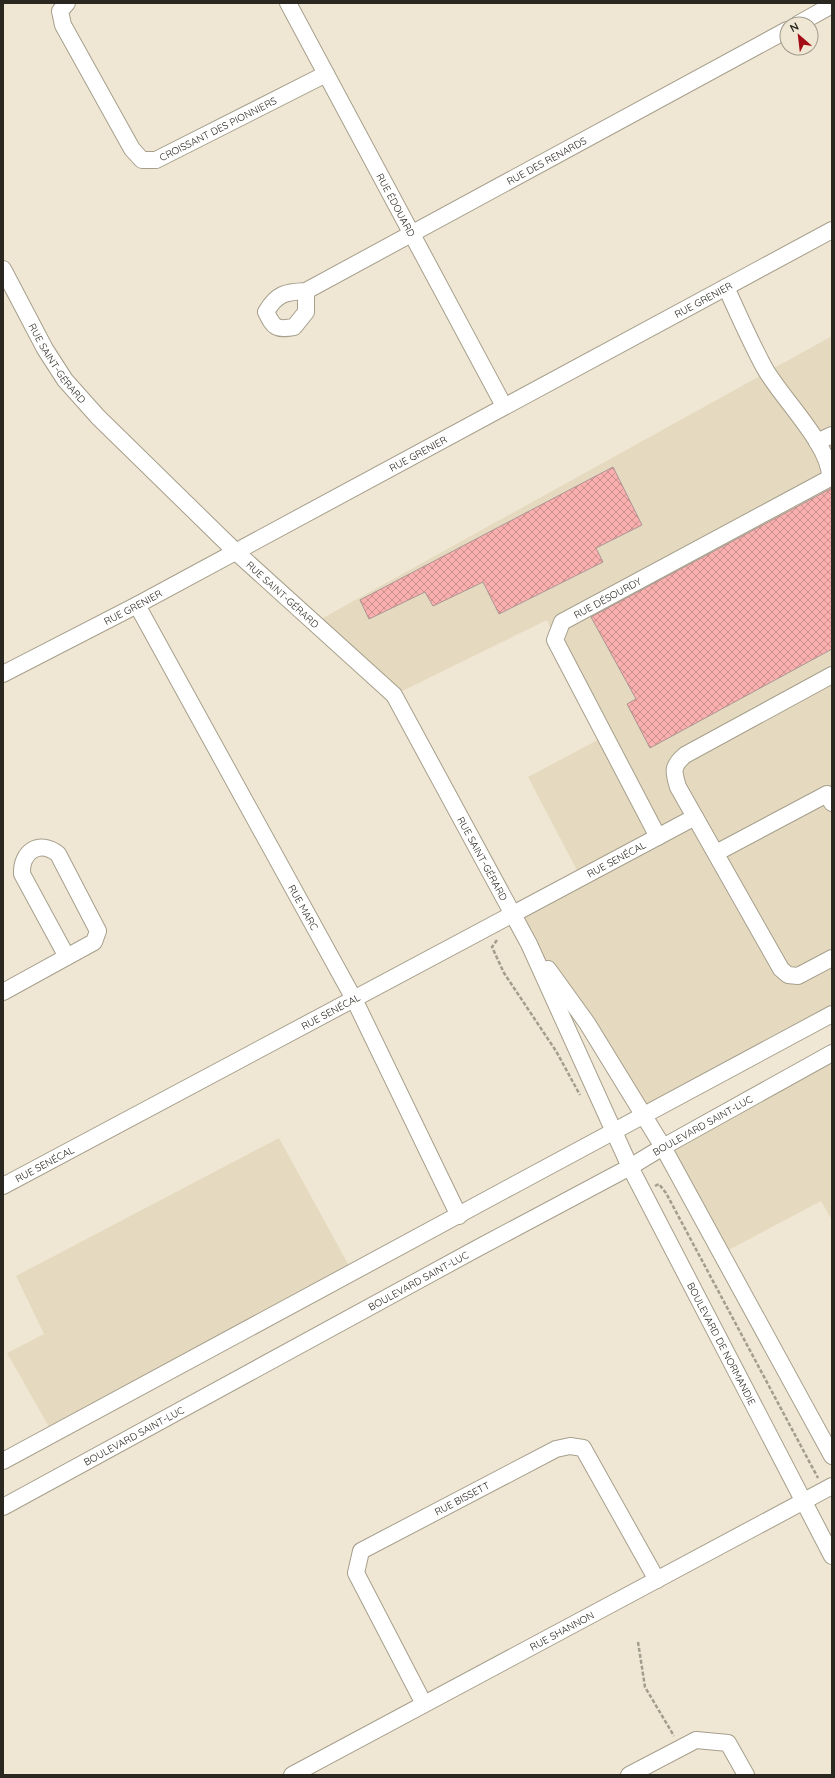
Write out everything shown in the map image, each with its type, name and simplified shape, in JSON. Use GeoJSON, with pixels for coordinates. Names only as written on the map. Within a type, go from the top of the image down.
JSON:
{"type":"FeatureCollection","features":[{"type":"Feature","properties":{"kind":"street","name":"CROISSANT DES PIONNIERS"},"geometry":{"type":"LineString","coordinates":[[67,3],[60,11],[63,26],[132,149],[142,160],[156,160],[326,74]]}},
{"type":"Feature","properties":{"kind":"street","name":"RUE ÉDOUARD"},"geometry":{"type":"LineString","coordinates":[[288,3],[504,406]]}},
{"type":"Feature","properties":{"kind":"street"},"geometry":{"type":"LineString","coordinates":[[813,16],[832,6]]}},
{"type":"Feature","properties":{"kind":"street","name":"RUE DES RENARDS"},"geometry":{"type":"LineString","coordinates":[[306,291],[779,34]]}},
{"type":"Feature","properties":{"kind":"street","name":"RUE GRENIER"},"geometry":{"type":"LineString","coordinates":[[3,674],[137,605],[832,230]]}},
{"type":"Feature","properties":{"kind":"street","name":"RUE SAINT-GÉRARD"},"geometry":{"type":"LineString","coordinates":[[3,269],[45,349],[65,380],[98,417],[235,551],[394,696],[514,914],[614,1130]]}},
{"type":"Feature","properties":{"kind":"street"},"geometry":{"type":"LineString","coordinates":[[726,287],[765,368],[818,442],[832,435]]}},
{"type":"Feature","properties":{"kind":"street","name":"RUE DÉSOURDY"},"geometry":{"type":"LineString","coordinates":[[658,836],[555,640],[562,622],[830,478],[831,468],[818,442]]}},
{"type":"Feature","properties":{"kind":"street","name":"RUE MARC"},"geometry":{"type":"LineString","coordinates":[[137,605],[354,999],[459,1216]]}},
{"type":"Feature","properties":{"kind":"street"},"geometry":{"type":"LineString","coordinates":[[830,680],[685,754],[676,763],[674,774],[678,787],[781,969],[788,975],[798,976],[832,958]]}},
{"type":"Feature","properties":{"kind":"street"},"geometry":{"type":"LineString","coordinates":[[716,853],[830,796]]}},
{"type":"Feature","properties":{"kind":"street","name":"RUE SENÉCAL"},"geometry":{"type":"LineString","coordinates":[[3,1186],[695,817]]}},
{"type":"Feature","properties":{"kind":"street"},"geometry":{"type":"LineString","coordinates":[[3,992],[67,957],[94,942],[98,931],[58,854],[49,847],[39,847],[29,852],[21,862],[22,874],[67,957]]}},
{"type":"Feature","properties":{"kind":"street","name":"RUE SAINT-GÉRARD"},"geometry":{"type":"LineString","coordinates":[[529,944],[587,1023],[643,1115]]}},
{"type":"Feature","properties":{"kind":"street"},"geometry":{"type":"LineString","coordinates":[[3,1461],[459,1216],[614,1130],[832,1014]]}},
{"type":"Feature","properties":{"kind":"street","name":"BOULEVARD SAINT-LUC"},"geometry":{"type":"LineString","coordinates":[[3,1507],[476,1249],[630,1167],[832,1053]]}},
{"type":"Feature","properties":{"kind":"street"},"geometry":{"type":"LineString","coordinates":[[643,1115],[663,1147],[832,1456]]}},
{"type":"Feature","properties":{"kind":"street","name":"BOULEVARD DE NORMANDIE"},"geometry":{"type":"LineString","coordinates":[[614,1130],[630,1167],[832,1556]]}},
{"type":"Feature","properties":{"kind":"street","name":"RUE BISSETT"},"geometry":{"type":"LineString","coordinates":[[424,1704],[356,1573],[361,1551],[556,1449],[570,1446],[583,1448],[657,1580]]}},
{"type":"Feature","properties":{"kind":"street","name":"RUE SHANNON"},"geometry":{"type":"LineString","coordinates":[[292,1775],[828,1489]]}},
{"type":"Feature","properties":{"kind":"street"},"geometry":{"type":"LineString","coordinates":[[629,1775],[696,1740],[728,1743],[746,1775]]}},
{"type":"Feature","properties":{"kind":"path"},"geometry":{"type":"LineString","coordinates":[[492,947],[504,973],[556,1051],[584,1102]]}},
{"type":"Feature","properties":{"kind":"path"},"geometry":{"type":"LineString","coordinates":[[651,1187],[658,1184],[666,1193],[828,1489]]}},
{"type":"Feature","properties":{"kind":"path"},"geometry":{"type":"LineString","coordinates":[[638,1642],[645,1687],[681,1748]]}},
{"type":"Feature","properties":{"kind":"shaded area"},"geometry":{"type":"Polygon","coordinates":[[[832,336],[832,1014],[643,1115],[529,944],[514,914],[581,878],[528,777],[605,736],[555,640],[547,620],[394,695],[312,624],[832,336]]]}},
{"type":"Feature","properties":{"kind":"shaded area"},"geometry":{"type":"Polygon","coordinates":[[[832,1053],[832,1220],[821,1201],[721,1254],[663,1147],[832,1053]]]}},
{"type":"Feature","properties":{"kind":"shaded area"},"geometry":{"type":"Polygon","coordinates":[[[279,1138],[353,1273],[53,1434],[7,1353],[44,1334],[16,1276],[279,1138]]]}},
{"type":"Feature","properties":{"kind":"building"},"geometry":{"type":"Polygon","coordinates":[[[613,467],[642,525],[596,548],[603,562],[499,614],[483,582],[433,606],[425,592],[369,619],[360,600],[613,467]]]}},
{"type":"Feature","properties":{"kind":"building"},"geometry":{"type":"Polygon","coordinates":[[[832,488],[832,649],[650,748],[627,704],[636,699],[591,617],[832,488]]]}}]}
